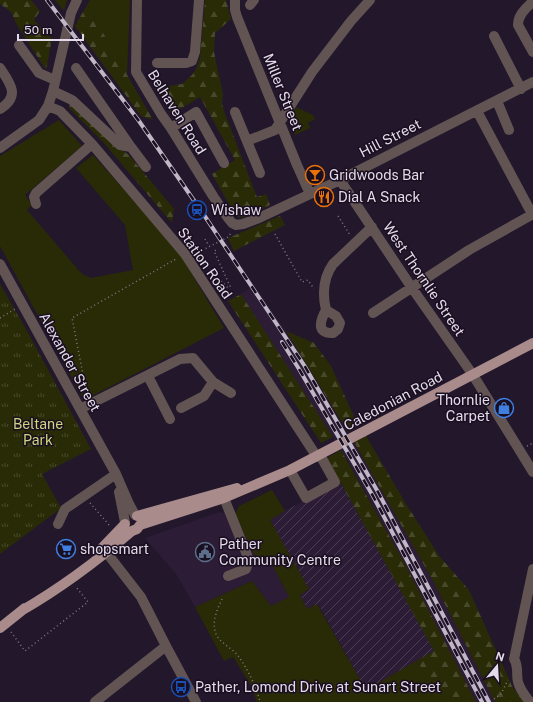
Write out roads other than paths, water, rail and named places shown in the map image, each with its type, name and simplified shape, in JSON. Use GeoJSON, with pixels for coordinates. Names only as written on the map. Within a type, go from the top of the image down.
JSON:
{"type":"FeatureCollection","features":[{"type":"Feature","properties":{"kind":"main road","name":"Caledonian Road"},"geometry":{"type":"LineString","coordinates":[[21,611],[55,591],[70,580],[104,551],[132,522],[224,498],[290,470],[533,343]]}},
{"type":"Feature","properties":{"kind":"main road","name":"Caledonian Road"},"geometry":{"type":"LineString","coordinates":[[2,626],[104,551],[116,534],[132,522],[226,490],[264,481]]}},
{"type":"Feature","properties":{"kind":"street"},"geometry":{"type":"LineString","coordinates":[[0,148],[38,120],[48,106],[56,80],[71,13],[78,0]]}},
{"type":"Feature","properties":{"kind":"street","name":"Belhaven Road"},"geometry":{"type":"LineString","coordinates":[[137,0],[136,72],[161,114],[228,218],[236,225]]}},
{"type":"Feature","properties":{"kind":"street"},"geometry":{"type":"LineString","coordinates":[[157,63],[186,63],[192,61],[195,52],[199,0]]}},
{"type":"Feature","properties":{"kind":"street","name":"Miller Street"},"geometry":{"type":"LineString","coordinates":[[235,0],[237,17],[310,194]]}},
{"type":"Feature","properties":{"kind":"street"},"geometry":{"type":"LineString","coordinates":[[247,142],[275,130],[312,72],[351,21],[370,0]]}},
{"type":"Feature","properties":{"kind":"street"},"geometry":{"type":"LineString","coordinates":[[533,1],[521,13],[518,20],[518,25],[533,52]]}},
{"type":"Feature","properties":{"kind":"street"},"geometry":{"type":"LineString","coordinates":[[494,36],[521,89]]}},
{"type":"Feature","properties":{"kind":"street"},"geometry":{"type":"LineString","coordinates":[[19,44],[39,73],[56,80]]}},
{"type":"Feature","properties":{"kind":"street"},"geometry":{"type":"LineString","coordinates":[[0,68],[12,87],[12,95],[9,102],[0,108]]}},
{"type":"Feature","properties":{"kind":"street"},"geometry":{"type":"LineString","coordinates":[[76,68],[146,167]]}},
{"type":"Feature","properties":{"kind":"street","name":"Hill Street"},"geometry":{"type":"LineString","coordinates":[[236,225],[244,224],[259,218],[340,180],[533,82]]}},
{"type":"Feature","properties":{"kind":"street"},"geometry":{"type":"LineString","coordinates":[[53,91],[72,100],[120,145],[131,147]]}},
{"type":"Feature","properties":{"kind":"street"},"geometry":{"type":"LineString","coordinates":[[497,100],[509,130]]}},
{"type":"Feature","properties":{"kind":"street","name":"Station Road"},"geometry":{"type":"LineString","coordinates":[[48,106],[60,111],[187,249],[335,482],[306,498],[290,470]]}},
{"type":"Feature","properties":{"kind":"street"},"geometry":{"type":"LineString","coordinates":[[373,313],[469,250],[533,214],[477,111]]}},
{"type":"Feature","properties":{"kind":"street"},"geometry":{"type":"LineString","coordinates":[[171,128],[196,112],[224,163]]}},
{"type":"Feature","properties":{"kind":"street"},"geometry":{"type":"LineString","coordinates":[[235,112],[260,173]]}},
{"type":"Feature","properties":{"kind":"street"},"geometry":{"type":"LineString","coordinates":[[36,204],[34,197],[36,193],[92,144]]}},
{"type":"Feature","properties":{"kind":"street","name":"West Thornlie Street"},"geometry":{"type":"LineString","coordinates":[[340,180],[412,288],[473,375],[533,472]]}},
{"type":"Feature","properties":{"kind":"street"},"geometry":{"type":"LineString","coordinates":[[326,310],[324,281],[328,271],[354,243],[372,227]]}},
{"type":"Feature","properties":{"kind":"street","name":"Alexander Street"},"geometry":{"type":"LineString","coordinates":[[0,264],[84,408],[116,474],[132,522]]}},
{"type":"Feature","properties":{"kind":"street"},"geometry":{"type":"LineString","coordinates":[[84,408],[180,359],[193,358],[213,382],[231,393]]}},
{"type":"Feature","properties":{"kind":"street"},"geometry":{"type":"LineString","coordinates":[[148,376],[170,419]]}},
{"type":"Feature","properties":{"kind":"street"},"geometry":{"type":"LineString","coordinates":[[181,408],[204,396],[213,382]]}},
{"type":"Feature","properties":{"kind":"street"},"geometry":{"type":"LineString","coordinates":[[58,524],[65,509],[116,474]]}},
{"type":"Feature","properties":{"kind":"street"},"geometry":{"type":"LineString","coordinates":[[224,498],[249,560],[246,569],[228,576]]}},
{"type":"Feature","properties":{"kind":"street"},"geometry":{"type":"LineString","coordinates":[[104,551],[142,597],[196,702]]}},
{"type":"Feature","properties":{"kind":"street"},"geometry":{"type":"LineString","coordinates":[[530,702],[522,691],[518,681],[516,662],[514,659],[533,570]]}},
{"type":"Feature","properties":{"kind":"street"},"geometry":{"type":"LineString","coordinates":[[96,702],[166,646]]}},
{"type":"Feature","properties":{"kind":"railway"},"geometry":{"type":"LineString","coordinates":[[47,0],[139,121],[304,365],[378,492],[489,702]]}},
{"type":"Feature","properties":{"kind":"railway"},"geometry":{"type":"LineString","coordinates":[[282,342],[373,496],[482,702]]}},
{"type":"Feature","properties":{"kind":"place","name":"Gridwoods Bar"},"geometry":{"type":"Point","coordinates":[315,175]}},
{"type":"Feature","properties":{"kind":"place","name":"Dial A Snack"},"geometry":{"type":"Point","coordinates":[324,197]}},
{"type":"Feature","properties":{"kind":"place","name":"Wishaw"},"geometry":{"type":"Point","coordinates":[197,210]}},
{"type":"Feature","properties":{"kind":"place","name":"Thornlie Carpet"},"geometry":{"type":"Point","coordinates":[504,408]}},
{"type":"Feature","properties":{"kind":"place","name":"shopsmart"},"geometry":{"type":"Point","coordinates":[66,549]}},
{"type":"Feature","properties":{"kind":"place","name":"Pather Community Centre"},"geometry":{"type":"Point","coordinates":[205,552]}},
{"type":"Feature","properties":{"kind":"place","name":"Pather, Lomond Drive at Sunart Street"},"geometry":{"type":"Point","coordinates":[181,687]}},
{"type":"Feature","properties":{"kind":"park label","name":"Beltane Park"},"geometry":{"type":"Point","coordinates":[38,432]}}]}
